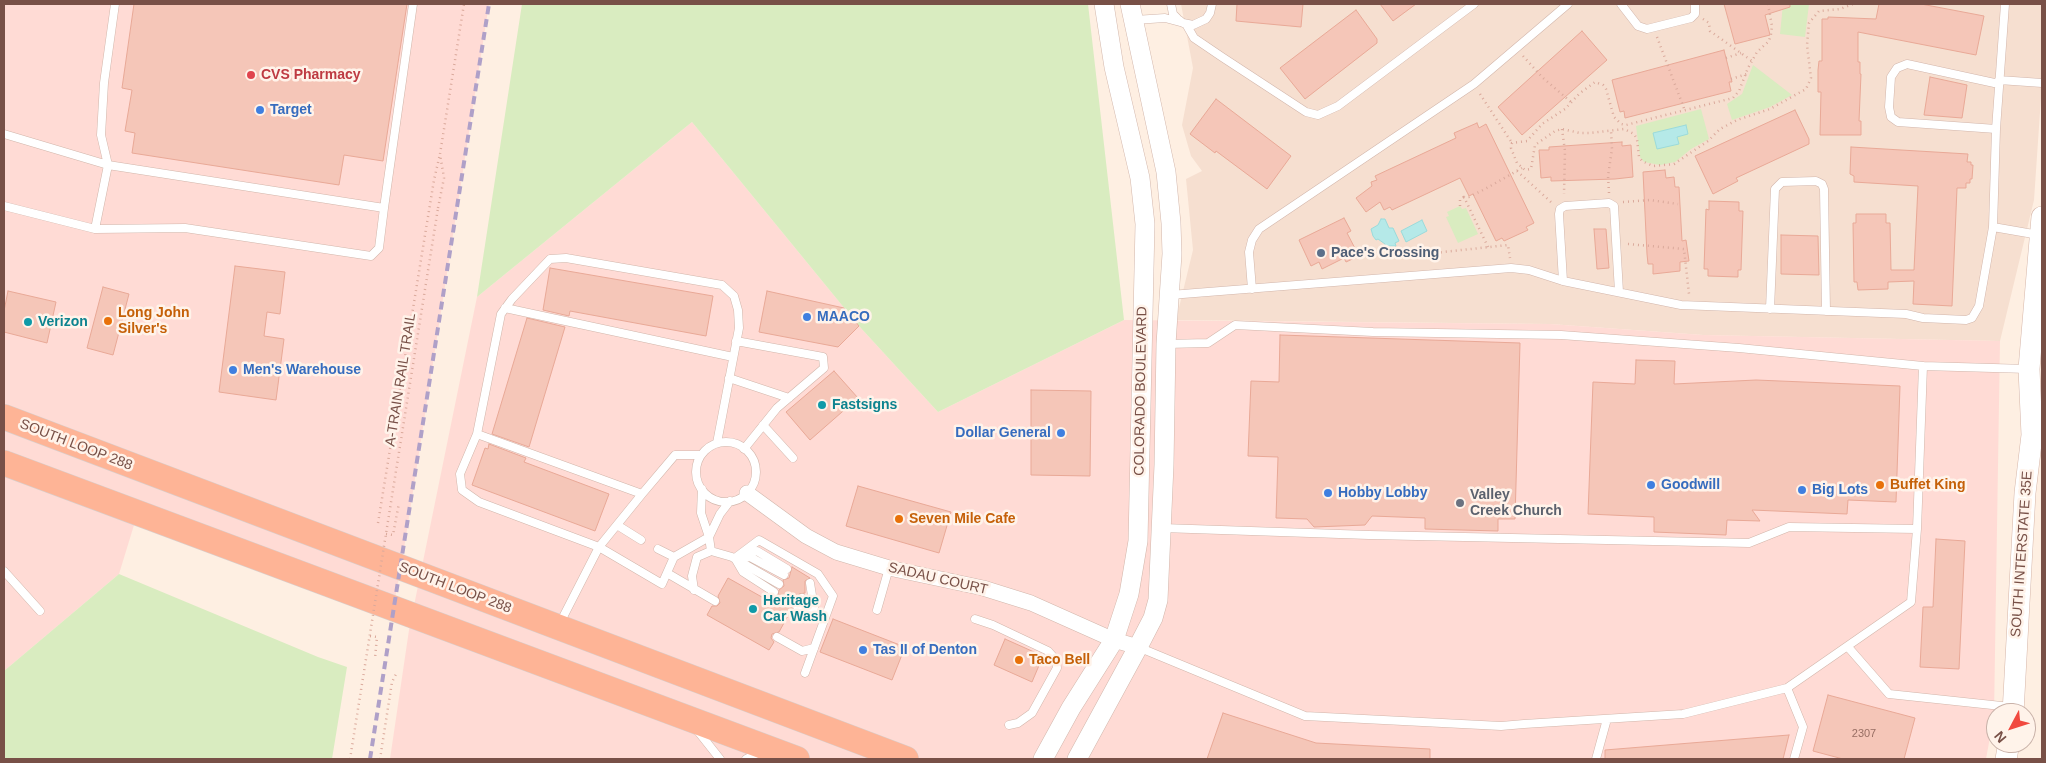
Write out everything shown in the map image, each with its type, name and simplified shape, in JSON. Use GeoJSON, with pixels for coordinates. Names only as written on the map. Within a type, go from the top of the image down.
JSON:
{"type":"FeatureCollection","features":[{"type":"Feature","properties":{"kind":"highway","name":"SOUTH LOOP 288"},"geometry":{"type":"LineString","coordinates":[[4,417],[906,759]]}},
{"type":"Feature","properties":{"kind":"highway"},"geometry":{"type":"LineString","coordinates":[[4,463],[797,759]]}},
{"type":"Feature","properties":{"kind":"main road","name":"SOUTH INTERSTATE 35E"},"geometry":{"type":"LineString","coordinates":[[2013,703],[2025,494],[2032,435],[2029,369],[2041,226]]}},
{"type":"Feature","properties":{"kind":"street"},"geometry":{"type":"LineString","coordinates":[[1105,13],[1131,12]]}},
{"type":"Feature","properties":{"kind":"street","name":"COLORADO BOULEVARD"},"geometry":{"type":"LineString","coordinates":[[1076,759],[1153,618],[1158,600],[1162,528],[1166,344],[1172,254],[1169,191],[1147,76],[1131,12]]}},
{"type":"Feature","properties":{"kind":"street","name":"COLORADO BOULEVARD"},"geometry":{"type":"LineString","coordinates":[[1043,759],[1071,708],[1114,640],[1129,594],[1138,541],[1144,224],[1140,178],[1114,67],[1105,13]]}},
{"type":"Feature","properties":{"kind":"street"},"geometry":{"type":"LineString","coordinates":[[1143,294],[1168,296]]}},
{"type":"Feature","properties":{"kind":"street","name":"SADAU COURT"},"geometry":{"type":"LineString","coordinates":[[747,492],[806,536],[836,552],[889,568],[983,588],[1031,603],[1114,640],[1138,647]]}},
{"type":"Feature","properties":{"kind":"lane"},"geometry":{"type":"LineString","coordinates":[[95,229],[108,165],[101,135],[104,83],[115,4]]}},
{"type":"Feature","properties":{"kind":"lane"},"geometry":{"type":"LineString","coordinates":[[4,206],[95,229],[185,228],[370,256],[379,248],[413,4]]}},
{"type":"Feature","properties":{"kind":"lane"},"geometry":{"type":"LineString","coordinates":[[1170,4],[1174,14],[1185,23],[1194,38],[1306,112],[1318,115],[1338,106],[1474,4]]}},
{"type":"Feature","properties":{"kind":"lane"},"geometry":{"type":"LineString","coordinates":[[1131,12],[1193,25],[1206,19],[1210,14],[1212,4]]}},
{"type":"Feature","properties":{"kind":"lane"},"geometry":{"type":"LineString","coordinates":[[1252,288],[1249,252],[1252,240],[1259,229],[1474,84],[1568,4]]}},
{"type":"Feature","properties":{"kind":"lane"},"geometry":{"type":"LineString","coordinates":[[1621,4],[1638,26],[1647,29],[1691,18],[1696,14],[1695,4]]}},
{"type":"Feature","properties":{"kind":"lane"},"geometry":{"type":"LineString","coordinates":[[1168,296],[1512,268],[1529,270],[1563,281],[1689,305],[1906,314],[1923,318],[1958,321],[1972,318],[1979,306],[1992,227],[1996,129],[2006,4]]}},
{"type":"Feature","properties":{"kind":"lane"},"geometry":{"type":"LineString","coordinates":[[1996,129],[1898,122],[1891,117],[1889,107],[1892,77],[1897,68],[1907,64],[1999,82],[2042,83]]}},
{"type":"Feature","properties":{"kind":"lane"},"geometry":{"type":"LineString","coordinates":[[4,134],[108,165],[384,208]]}},
{"type":"Feature","properties":{"kind":"lane"},"geometry":{"type":"LineString","coordinates":[[1770,309],[1774,189],[1782,182],[1816,182],[1822,184],[1824,189],[1826,311]]}},
{"type":"Feature","properties":{"kind":"lane"},"geometry":{"type":"LineString","coordinates":[[1563,281],[1560,208],[1565,206],[1611,204],[1619,292]]}},
{"type":"Feature","properties":{"kind":"lane"},"geometry":{"type":"LineString","coordinates":[[1992,227],[2041,226]]}},
{"type":"Feature","properties":{"kind":"lane"},"geometry":{"type":"LineString","coordinates":[[717,443],[739,328],[738,310],[734,296],[722,285],[566,258],[550,259],[500,314],[478,434],[460,474],[462,490],[479,502],[598,547],[662,584],[674,557],[709,538],[720,514],[730,502]]}},
{"type":"Feature","properties":{"kind":"lane"},"geometry":{"type":"LineString","coordinates":[[505,308],[733,357]]}},
{"type":"Feature","properties":{"kind":"lane"},"geometry":{"type":"LineString","coordinates":[[1166,344],[1208,343],[1235,326],[1373,332],[1561,335],[1739,348],[1923,366],[2029,369]]}},
{"type":"Feature","properties":{"kind":"lane"},"geometry":{"type":"LineString","coordinates":[[736,341],[823,357],[824,368],[777,408],[744,449]]}},
{"type":"Feature","properties":{"kind":"lane"},"geometry":{"type":"LineString","coordinates":[[1138,647],[1305,716],[1501,726],[1683,714],[1788,688],[1911,602],[1917,529],[1923,366]]}},
{"type":"Feature","properties":{"kind":"lane"},"geometry":{"type":"LineString","coordinates":[[729,378],[789,398]]}},
{"type":"Feature","properties":{"kind":"lane"},"geometry":{"type":"LineString","coordinates":[[763,425],[793,458]]}},
{"type":"Feature","properties":{"kind":"lane"},"geometry":{"type":"LineString","coordinates":[[478,434],[642,494]]}},
{"type":"Feature","properties":{"kind":"lane"},"geometry":{"type":"LineString","coordinates":[[717,443],[736,444],[751,456],[755,465],[753,484],[740,498],[730,502],[711,498],[698,483],[696,474],[697,464],[701,455],[717,443]]}},
{"type":"Feature","properties":{"kind":"lane"},"geometry":{"type":"LineString","coordinates":[[558,627],[598,547],[642,494],[675,455],[701,455]]}},
{"type":"Feature","properties":{"kind":"lane"},"geometry":{"type":"LineString","coordinates":[[702,489],[701,513],[709,538],[710,550]]}},
{"type":"Feature","properties":{"kind":"lane"},"geometry":{"type":"LineString","coordinates":[[617,525],[641,540]]}},
{"type":"Feature","properties":{"kind":"lane"},"geometry":{"type":"LineString","coordinates":[[1162,528],[1369,535],[1749,543],[1789,527],[1917,529]]}},
{"type":"Feature","properties":{"kind":"lane"},"geometry":{"type":"LineString","coordinates":[[735,558],[759,540],[818,574],[833,596],[805,673]]}},
{"type":"Feature","properties":{"kind":"lane"},"geometry":{"type":"LineString","coordinates":[[658,549],[674,557]]}},
{"type":"Feature","properties":{"kind":"lane"},"geometry":{"type":"LineString","coordinates":[[694,590],[692,576],[697,556],[710,550],[735,558],[779,584]]}},
{"type":"Feature","properties":{"kind":"lane"},"geometry":{"type":"LineString","coordinates":[[735,558],[750,557],[786,572]]}},
{"type":"Feature","properties":{"kind":"lane"},"geometry":{"type":"LineString","coordinates":[[735,558],[743,572],[774,592]]}},
{"type":"Feature","properties":{"kind":"lane"},"geometry":{"type":"LineString","coordinates":[[877,610],[889,568]]}},
{"type":"Feature","properties":{"kind":"lane"},"geometry":{"type":"LineString","coordinates":[[4,571],[40,611]]}},
{"type":"Feature","properties":{"kind":"lane"},"geometry":{"type":"LineString","coordinates":[[667,573],[715,602]]}},
{"type":"Feature","properties":{"kind":"lane"},"geometry":{"type":"LineString","coordinates":[[809,585],[814,608]]}},
{"type":"Feature","properties":{"kind":"lane"},"geometry":{"type":"LineString","coordinates":[[802,598],[814,608],[824,621]]}},
{"type":"Feature","properties":{"kind":"lane"},"geometry":{"type":"LineString","coordinates":[[797,606],[814,608]]}},
{"type":"Feature","properties":{"kind":"lane"},"geometry":{"type":"LineString","coordinates":[[975,620],[993,625],[1048,651],[1056,660],[1057,668],[1032,713],[1018,723],[1009,725]]}},
{"type":"Feature","properties":{"kind":"lane"},"geometry":{"type":"LineString","coordinates":[[777,636],[802,651],[814,648]]}},
{"type":"Feature","properties":{"kind":"lane"},"geometry":{"type":"LineString","coordinates":[[1848,647],[1889,694],[1986,707]]}},
{"type":"Feature","properties":{"kind":"lane"},"geometry":{"type":"LineString","coordinates":[[1788,688],[1803,727],[1794,759]]}},
{"type":"Feature","properties":{"kind":"lane"},"geometry":{"type":"LineString","coordinates":[[686,718],[720,759]]}},
{"type":"Feature","properties":{"kind":"lane"},"geometry":{"type":"LineString","coordinates":[[1596,759],[1607,719]]}},
{"type":"Feature","properties":{"kind":"lane"},"geometry":{"type":"LineString","coordinates":[[746,759],[768,748]]}},
{"type":"Feature","properties":{"kind":"path","name":"A-TRAIN RAIL TRAIL"},"geometry":{"type":"LineString","coordinates":[[350,759],[444,178],[440,154],[464,4]]}},
{"type":"Feature","properties":{"kind":"path"},"geometry":{"type":"LineString","coordinates":[[1512,143],[1527,141],[1542,124],[1572,103],[1580,93],[1595,82],[1606,88],[1611,110],[1621,124],[1638,123],[1733,98],[1739,92],[1757,52],[1769,41],[1772,34],[1768,4]]}},
{"type":"Feature","properties":{"kind":"path"},"geometry":{"type":"LineString","coordinates":[[1479,92],[1512,143],[1513,154],[1522,168],[1531,169],[1533,149],[1540,140],[1547,134],[1562,129],[1580,133],[1624,129],[1634,134],[1639,157],[1647,164],[1656,166],[1674,164],[1708,141],[1720,129],[1737,120],[1770,109],[1806,89],[1811,78],[1807,45],[1809,23],[1819,11],[1840,9],[1853,4]]}},
{"type":"Feature","properties":{"kind":"path"},"geometry":{"type":"LineString","coordinates":[[1709,23],[1710,31],[1752,62]]}},
{"type":"Feature","properties":{"kind":"path"},"geometry":{"type":"LineString","coordinates":[[1660,46],[1660,48],[1663,47],[1668,70],[1685,111]]}},
{"type":"Feature","properties":{"kind":"path"},"geometry":{"type":"LineString","coordinates":[[1726,58],[1741,54]]}},
{"type":"Feature","properties":{"kind":"path"},"geometry":{"type":"LineString","coordinates":[[1528,62],[1572,103]]}},
{"type":"Feature","properties":{"kind":"path"},"geometry":{"type":"LineString","coordinates":[[1731,79],[1747,74]]}},
{"type":"Feature","properties":{"kind":"path"},"geometry":{"type":"LineString","coordinates":[[1562,129],[1564,187]]}},
{"type":"Feature","properties":{"kind":"path"},"geometry":{"type":"LineString","coordinates":[[1611,130],[1612,148],[1608,176],[1611,204],[1635,200],[1678,204]]}},
{"type":"Feature","properties":{"kind":"path"},"geometry":{"type":"LineString","coordinates":[[378,523],[434,180],[440,154]]}},
{"type":"Feature","properties":{"kind":"path"},"geometry":{"type":"LineString","coordinates":[[1464,196],[1469,197],[1522,168]]}},
{"type":"Feature","properties":{"kind":"path"},"geometry":{"type":"LineString","coordinates":[[1517,171],[1550,202]]}},
{"type":"Feature","properties":{"kind":"path"},"geometry":{"type":"LineString","coordinates":[[1460,206],[1460,199],[1464,196]]}},
{"type":"Feature","properties":{"kind":"path"},"geometry":{"type":"LineString","coordinates":[[1464,196],[1488,248]]}},
{"type":"Feature","properties":{"kind":"path"},"geometry":{"type":"LineString","coordinates":[[1635,244],[1684,249],[1690,286],[1689,305]]}},
{"type":"Feature","properties":{"kind":"path"},"geometry":{"type":"LineString","coordinates":[[1406,256],[1508,245],[1510,259]]}},
{"type":"Feature","properties":{"kind":"path"},"geometry":{"type":"LineString","coordinates":[[386,534],[393,535],[399,504]]}},
{"type":"Feature","properties":{"kind":"path"},"geometry":{"type":"LineString","coordinates":[[370,636],[377,638],[375,658]]}},
{"type":"Feature","properties":{"kind":"path"},"geometry":{"type":"LineString","coordinates":[[380,759],[392,682],[397,672]]}},
{"type":"Feature","properties":{"kind":"shaded area"},"geometry":{"type":"Polygon","coordinates":[[[4,4],[489,4],[401,568],[393,608],[138,512],[119,574],[4,671],[4,4]]]}},
{"type":"Feature","properties":{"kind":"shaded area","name":"Pace's Crossing"},"geometry":{"type":"Polygon","coordinates":[[[1181,4],[2042,4],[2042,83],[2034,200],[2000,341],[1703,335],[1550,324],[1176,320],[1193,250],[1186,179],[1202,171],[1191,156],[1182,125],[1193,68],[1181,4]]]}},
{"type":"Feature","properties":{"kind":"shaded area"},"geometry":{"type":"Polygon","coordinates":[[[692,122],[859,326],[938,412],[1124,320],[1550,324],[1703,335],[2000,341],[1994,703],[1986,703],[1986,759],[390,759],[409,630],[477,297],[692,122]]]}},
{"type":"Feature","properties":{"kind":"green space"},"geometry":{"type":"Polygon","coordinates":[[[522,4],[1088,4],[1124,320],[938,412],[859,326],[692,122],[477,297],[522,4]]]}},
{"type":"Feature","properties":{"kind":"green space"},"geometry":{"type":"Polygon","coordinates":[[[1783,4],[1809,4],[1805,37],[1780,34],[1783,4]]]}},
{"type":"Feature","properties":{"kind":"green space"},"geometry":{"type":"Polygon","coordinates":[[[1753,65],[1792,95],[1770,107],[1732,120],[1727,104],[1742,94],[1753,65]]]}},
{"type":"Feature","properties":{"kind":"green space"},"geometry":{"type":"Polygon","coordinates":[[[1701,109],[1709,139],[1691,149],[1675,162],[1660,165],[1644,162],[1640,157],[1636,126],[1701,109]]]}},
{"type":"Feature","properties":{"kind":"green space"},"geometry":{"type":"Polygon","coordinates":[[[1460,206],[1462,209],[1466,208],[1478,234],[1458,243],[1446,217],[1449,216],[1447,212],[1460,206]]]}},
{"type":"Feature","properties":{"kind":"green space"},"geometry":{"type":"Polygon","coordinates":[[[119,574],[318,657],[347,667],[332,759],[4,759],[4,671],[119,574]]]}},
{"type":"Feature","properties":{"kind":"water"},"geometry":{"type":"Polygon","coordinates":[[[1686,125],[1688,134],[1677,137],[1679,144],[1657,149],[1653,133],[1686,125]]]}},
{"type":"Feature","properties":{"kind":"water"},"geometry":{"type":"Polygon","coordinates":[[[1381,219],[1385,219],[1389,228],[1393,228],[1399,241],[1395,243],[1396,246],[1385,246],[1385,244],[1378,239],[1376,240],[1373,236],[1371,229],[1378,225],[1381,219]]]}},
{"type":"Feature","properties":{"kind":"water"},"geometry":{"type":"Polygon","coordinates":[[[1422,220],[1427,231],[1406,242],[1401,231],[1422,220]]]}},
{"type":"Feature","properties":{"kind":"building","name":"Target"},"geometry":{"type":"Polygon","coordinates":[[[134,4],[407,4],[383,161],[344,155],[339,185],[132,153],[135,133],[125,131],[132,90],[122,88],[134,4]]]}},
{"type":"Feature","properties":{"kind":"building"},"geometry":{"type":"Polygon","coordinates":[[[1237,4],[1303,4],[1301,27],[1236,21],[1237,4]]]}},
{"type":"Feature","properties":{"kind":"building"},"geometry":{"type":"Polygon","coordinates":[[[1380,4],[1416,4],[1393,21],[1380,4]]]}},
{"type":"Feature","properties":{"kind":"building"},"geometry":{"type":"Polygon","coordinates":[[[1724,4],[1790,4],[1790,7],[1765,15],[1770,35],[1735,44],[1724,4]]]}},
{"type":"Feature","properties":{"kind":"building"},"geometry":{"type":"Polygon","coordinates":[[[1879,4],[1921,4],[1984,16],[1976,55],[1858,32],[1858,62],[1860,62],[1861,74],[1859,121],[1861,121],[1861,135],[1820,135],[1821,92],[1818,92],[1818,70],[1819,61],[1822,61],[1822,19],[1828,19],[1828,17],[1876,19],[1879,4]]]}},
{"type":"Feature","properties":{"kind":"building"},"geometry":{"type":"Polygon","coordinates":[[[1356,10],[1377,39],[1377,43],[1305,99],[1280,68],[1356,10]]]}},
{"type":"Feature","properties":{"kind":"building"},"geometry":{"type":"Polygon","coordinates":[[[1582,31],[1607,60],[1522,135],[1498,107],[1582,31]]]}},
{"type":"Feature","properties":{"kind":"building"},"geometry":{"type":"Polygon","coordinates":[[[1724,50],[1732,82],[1729,82],[1731,91],[1625,118],[1624,111],[1620,112],[1612,80],[1724,50]]]}},
{"type":"Feature","properties":{"kind":"building"},"geometry":{"type":"Polygon","coordinates":[[[1930,77],[1967,85],[1962,118],[1924,115],[1930,77]]]}},
{"type":"Feature","properties":{"kind":"building"},"geometry":{"type":"Polygon","coordinates":[[[1216,99],[1291,156],[1267,189],[1190,134],[1216,99]]]}},
{"type":"Feature","properties":{"kind":"building"},"geometry":{"type":"Polygon","coordinates":[[[1795,110],[1809,139],[1809,144],[1736,178],[1738,181],[1713,194],[1695,156],[1795,110]]]}},
{"type":"Feature","properties":{"kind":"building"},"geometry":{"type":"Polygon","coordinates":[[[1477,123],[1479,128],[1486,124],[1534,223],[1526,227],[1528,230],[1504,241],[1502,238],[1496,241],[1473,194],[1469,196],[1460,178],[1392,210],[1390,207],[1384,210],[1380,202],[1366,212],[1356,198],[1372,186],[1371,182],[1377,180],[1375,176],[1456,138],[1454,133],[1477,123]]]}},
{"type":"Feature","properties":{"kind":"building"},"geometry":{"type":"Polygon","coordinates":[[[1622,142],[1622,146],[1631,145],[1633,177],[1551,181],[1551,177],[1541,178],[1539,150],[1549,150],[1549,147],[1622,142]]]}},
{"type":"Feature","properties":{"kind":"building"},"geometry":{"type":"Polygon","coordinates":[[[1851,147],[1968,154],[1967,162],[1971,162],[1971,165],[1973,165],[1972,179],[1970,179],[1970,183],[1966,183],[1966,188],[1957,188],[1952,306],[1913,304],[1914,281],[1888,282],[1888,289],[1858,290],[1857,282],[1854,282],[1853,223],[1856,223],[1856,214],[1886,214],[1886,223],[1890,223],[1891,270],[1914,270],[1918,186],[1854,182],[1854,176],[1850,174],[1851,147]]]}},
{"type":"Feature","properties":{"kind":"building"},"geometry":{"type":"Polygon","coordinates":[[[1665,170],[1666,178],[1674,177],[1675,187],[1679,187],[1682,241],[1686,240],[1689,261],[1680,262],[1680,271],[1653,274],[1653,264],[1648,264],[1647,254],[1643,172],[1665,170]]]}},
{"type":"Feature","properties":{"kind":"building"},"geometry":{"type":"Polygon","coordinates":[[[1709,201],[1739,202],[1739,211],[1743,211],[1741,270],[1738,270],[1738,277],[1708,276],[1708,269],[1704,269],[1706,209],[1709,210],[1709,201]]]}},
{"type":"Feature","properties":{"kind":"building"},"geometry":{"type":"Polygon","coordinates":[[[1344,218],[1351,231],[1347,233],[1359,256],[1346,262],[1344,258],[1322,269],[1319,262],[1311,266],[1299,240],[1344,218]]]}},
{"type":"Feature","properties":{"kind":"building"},"geometry":{"type":"Polygon","coordinates":[[[1594,229],[1606,229],[1609,268],[1597,269],[1594,229]]]}},
{"type":"Feature","properties":{"kind":"building"},"geometry":{"type":"Polygon","coordinates":[[[1781,235],[1818,236],[1819,275],[1781,274],[1781,235]]]}},
{"type":"Feature","properties":{"kind":"building"},"geometry":{"type":"Polygon","coordinates":[[[235,266],[285,272],[280,314],[267,312],[264,336],[284,339],[276,400],[219,392],[235,266]]]}},
{"type":"Feature","properties":{"kind":"building"},"geometry":{"type":"Polygon","coordinates":[[[550,268],[713,296],[706,336],[570,311],[569,316],[543,310],[550,268]]]}},
{"type":"Feature","properties":{"kind":"building","name":"Long John Silver's"},"geometry":{"type":"Polygon","coordinates":[[[103,287],[129,294],[113,355],[87,348],[103,287]]]}},
{"type":"Feature","properties":{"kind":"building","name":"Verizon"},"geometry":{"type":"Polygon","coordinates":[[[8,291],[56,302],[47,343],[4,332],[4,311],[8,291]]]}},
{"type":"Feature","properties":{"kind":"building","name":"MAACO"},"geometry":{"type":"Polygon","coordinates":[[[767,291],[844,308],[859,326],[838,347],[759,332],[767,291]]]}},
{"type":"Feature","properties":{"kind":"building"},"geometry":{"type":"Polygon","coordinates":[[[527,318],[565,327],[529,447],[492,434],[527,318]]]}},
{"type":"Feature","properties":{"kind":"building"},"geometry":{"type":"Polygon","coordinates":[[[1280,335],[1520,343],[1515,519],[1498,519],[1498,531],[1425,529],[1425,518],[1372,516],[1365,525],[1314,527],[1307,519],[1276,518],[1278,457],[1248,456],[1251,381],[1279,382],[1280,335]]]}},
{"type":"Feature","properties":{"kind":"building"},"geometry":{"type":"Polygon","coordinates":[[[1636,360],[1675,361],[1674,384],[1756,380],[1900,386],[1896,502],[1848,500],[1847,514],[1752,510],[1760,521],[1727,520],[1726,535],[1654,532],[1654,517],[1588,514],[1593,382],[1635,384],[1636,360]]]}},
{"type":"Feature","properties":{"kind":"building","name":"Fastsigns"},"geometry":{"type":"Polygon","coordinates":[[[834,371],[858,398],[810,440],[786,412],[834,371]]]}},
{"type":"Feature","properties":{"kind":"building","name":"Dollar General"},"geometry":{"type":"Polygon","coordinates":[[[1031,390],[1091,391],[1090,476],[1031,475],[1031,390]]]}},
{"type":"Feature","properties":{"kind":"building"},"geometry":{"type":"Polygon","coordinates":[[[489,444],[526,458],[524,462],[609,494],[595,531],[472,485],[485,448],[488,449],[489,444]]]}},
{"type":"Feature","properties":{"kind":"building","name":"Seven Mile Cafe"},"geometry":{"type":"Polygon","coordinates":[[[858,486],[951,512],[939,553],[846,526],[858,486]]]}},
{"type":"Feature","properties":{"kind":"building"},"geometry":{"type":"Polygon","coordinates":[[[1936,539],[1965,541],[1959,669],[1920,667],[1923,607],[1933,607],[1936,539]]]}},
{"type":"Feature","properties":{"kind":"building","name":"Heritage Car Wash"},"geometry":{"type":"Polygon","coordinates":[[[792,567],[810,578],[805,581],[805,593],[799,594],[797,600],[792,603],[793,614],[790,612],[779,632],[772,634],[771,638],[774,642],[769,650],[707,615],[712,606],[717,606],[720,603],[718,596],[728,578],[769,601],[771,597],[778,595],[779,590],[784,586],[783,580],[789,578],[792,567]]]}},
{"type":"Feature","properties":{"kind":"building","name":"Tas II of Denton"},"geometry":{"type":"Polygon","coordinates":[[[833,619],[905,647],[892,680],[820,652],[833,619]]]}},
{"type":"Feature","properties":{"kind":"building","name":"Taco Bell"},"geometry":{"type":"Polygon","coordinates":[[[1005,639],[1043,656],[1032,682],[994,665],[1005,639]]]}},
{"type":"Feature","properties":{"kind":"building"},"geometry":{"type":"Polygon","coordinates":[[[1828,695],[1915,718],[1904,759],[1843,759],[1813,751],[1828,695]]]}},
{"type":"Feature","properties":{"kind":"building"},"geometry":{"type":"Polygon","coordinates":[[[1223,713],[1316,743],[1430,749],[1430,759],[1207,759],[1223,713]]]}},
{"type":"Feature","properties":{"kind":"building"},"geometry":{"type":"Polygon","coordinates":[[[1789,735],[1783,759],[1605,759],[1605,750],[1789,735]]]}},
{"type":"Feature","properties":{"kind":"railway"},"geometry":{"type":"LineString","coordinates":[[370,759],[489,4]]}},
{"type":"Feature","properties":{"kind":"place","name":"CVS Pharmacy"},"geometry":{"type":"Point","coordinates":[251,75]}},
{"type":"Feature","properties":{"kind":"place","name":"Target"},"geometry":{"type":"Point","coordinates":[260,110]}},
{"type":"Feature","properties":{"kind":"place","name":"Pace's Crossing"},"geometry":{"type":"Point","coordinates":[1321,253]}},
{"type":"Feature","properties":{"kind":"place","name":"MAACO"},"geometry":{"type":"Point","coordinates":[807,317]}},
{"type":"Feature","properties":{"kind":"place","name":"Long John Silver's"},"geometry":{"type":"Point","coordinates":[108,321]}},
{"type":"Feature","properties":{"kind":"place","name":"Verizon"},"geometry":{"type":"Point","coordinates":[28,322]}},
{"type":"Feature","properties":{"kind":"place","name":"Men's Warehouse"},"geometry":{"type":"Point","coordinates":[233,370]}},
{"type":"Feature","properties":{"kind":"place","name":"Fastsigns"},"geometry":{"type":"Point","coordinates":[822,405]}},
{"type":"Feature","properties":{"kind":"place","name":"Dollar General"},"geometry":{"type":"Point","coordinates":[1061,433]}},
{"type":"Feature","properties":{"kind":"place","name":"Goodwill"},"geometry":{"type":"Point","coordinates":[1651,485]}},
{"type":"Feature","properties":{"kind":"place","name":"Buffet King"},"geometry":{"type":"Point","coordinates":[1880,485]}},
{"type":"Feature","properties":{"kind":"place","name":"Big Lots"},"geometry":{"type":"Point","coordinates":[1802,490]}},
{"type":"Feature","properties":{"kind":"place","name":"Hobby Lobby"},"geometry":{"type":"Point","coordinates":[1328,493]}},
{"type":"Feature","properties":{"kind":"place","name":"Valley Creek Church"},"geometry":{"type":"Point","coordinates":[1460,503]}},
{"type":"Feature","properties":{"kind":"place","name":"Seven Mile Cafe"},"geometry":{"type":"Point","coordinates":[899,519]}},
{"type":"Feature","properties":{"kind":"place","name":"Heritage Car Wash"},"geometry":{"type":"Point","coordinates":[753,609]}},
{"type":"Feature","properties":{"kind":"place","name":"Tas II of Denton"},"geometry":{"type":"Point","coordinates":[863,650]}},
{"type":"Feature","properties":{"kind":"place","name":"Taco Bell"},"geometry":{"type":"Point","coordinates":[1019,660]}}]}
